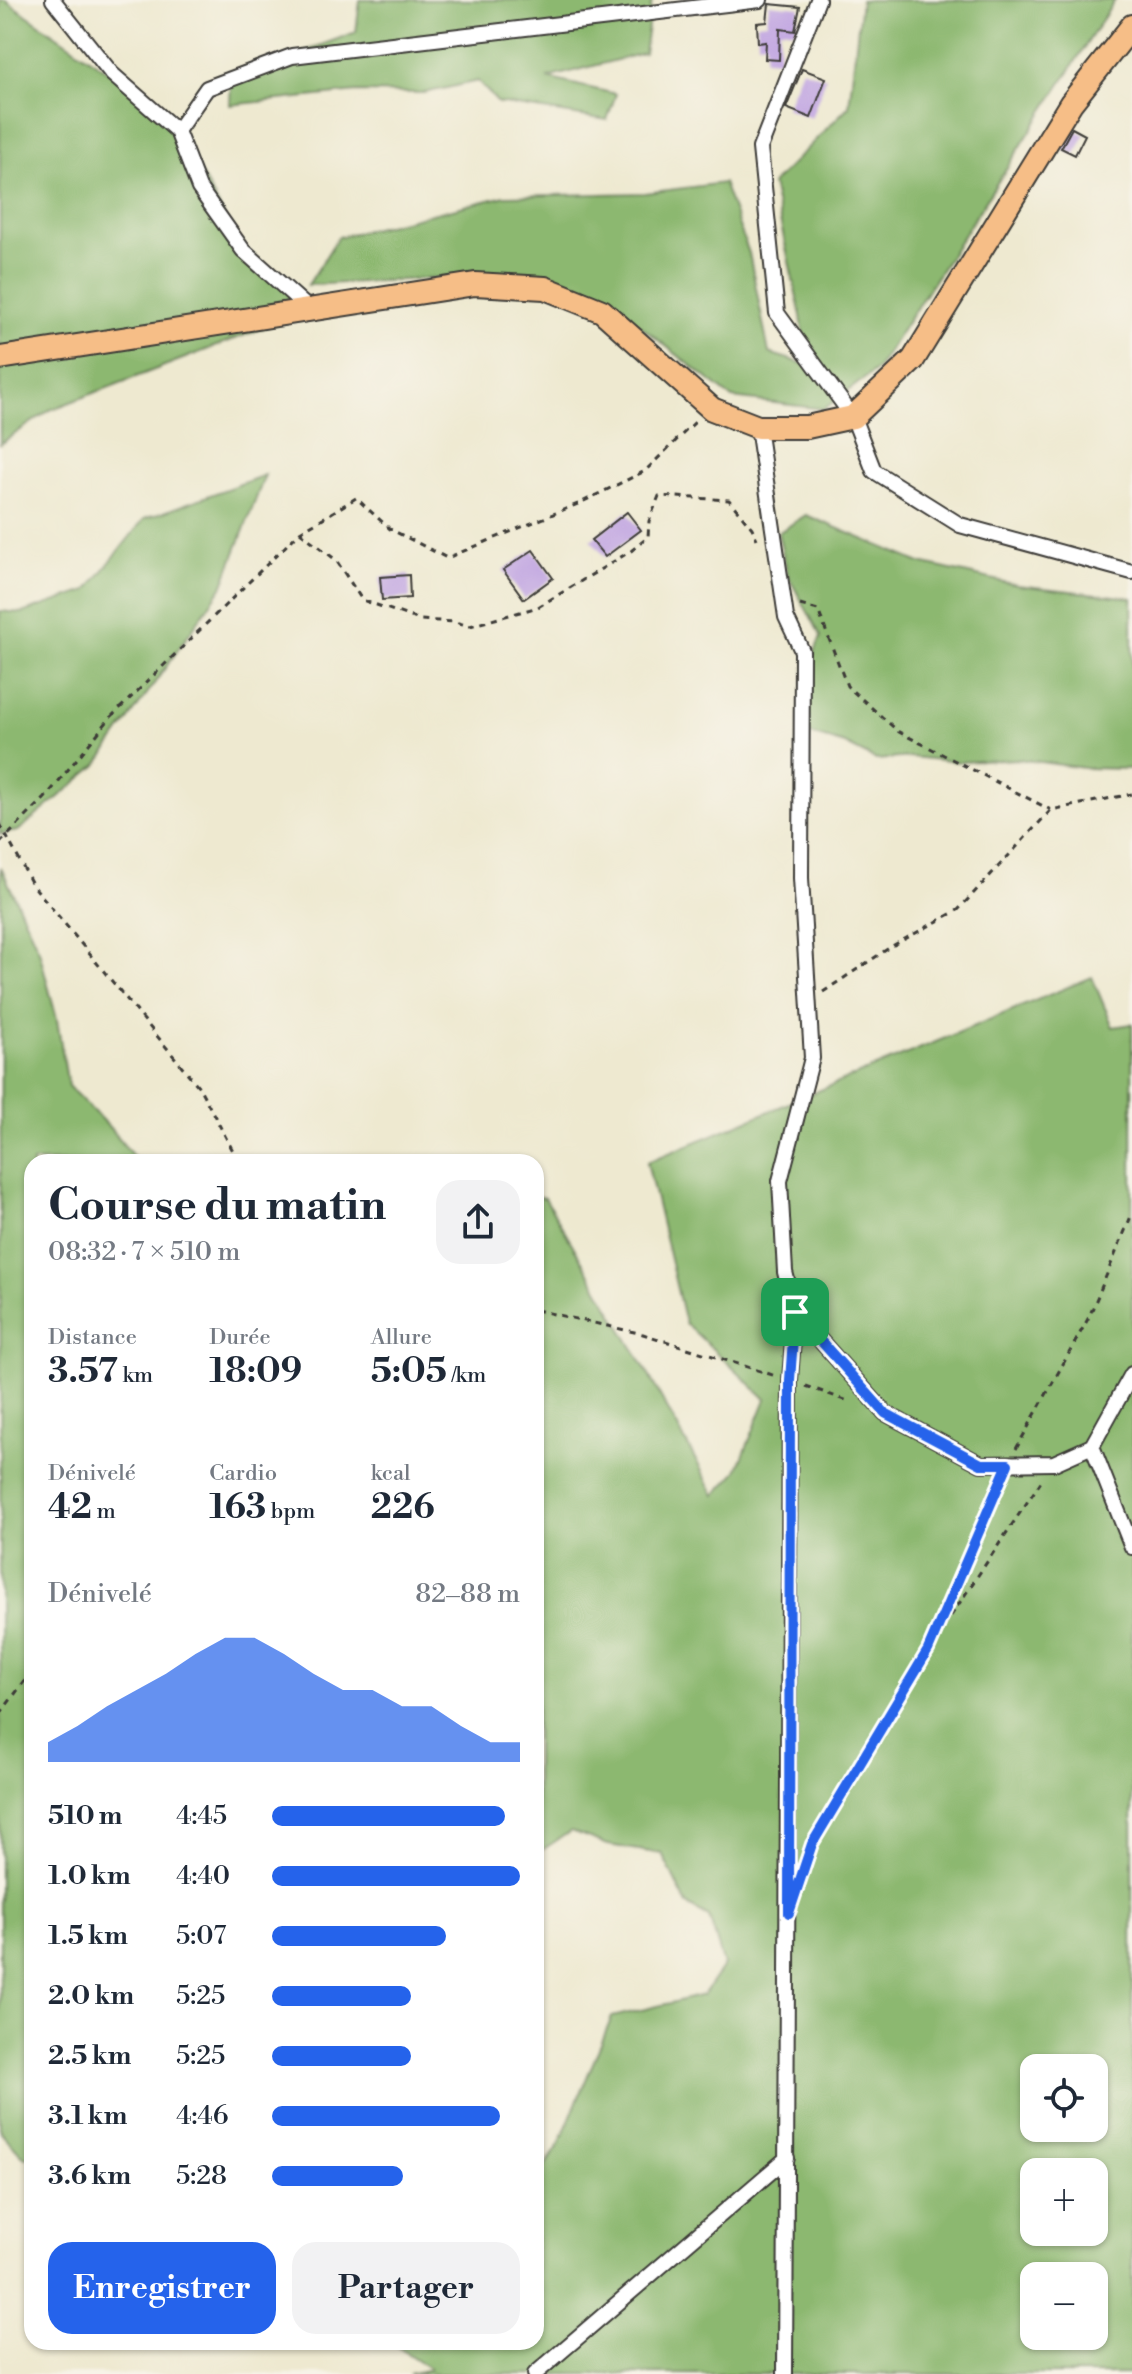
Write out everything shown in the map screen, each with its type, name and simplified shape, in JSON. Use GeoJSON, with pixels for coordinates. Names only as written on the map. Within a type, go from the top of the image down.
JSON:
{"type":"FeatureCollection","features":[{"type":"Feature","properties":{"kind":"main road"},"geometry":{"type":"LineString","coordinates":[[0,358],[475,284],[545,288],[602,311],[712,409],[758,427],[807,427],[853,417],[913,360],[1071,103],[1132,26]]}},
{"type":"Feature","properties":{"kind":"street"},"geometry":{"type":"LineString","coordinates":[[53,0],[112,74],[177,131],[199,188],[243,250],[310,310]]}},
{"type":"Feature","properties":{"kind":"street"},"geometry":{"type":"LineString","coordinates":[[177,131],[207,88],[292,56],[760,0]]}},
{"type":"Feature","properties":{"kind":"street"},"geometry":{"type":"LineString","coordinates":[[818,0],[760,148],[777,313],[853,417],[874,471],[960,525],[1132,572]]}},
{"type":"Feature","properties":{"kind":"street"},"geometry":{"type":"LineString","coordinates":[[758,427],[786,617],[802,651],[801,878],[812,1058],[780,1181],[785,1272],[795,1312],[790,1380],[785,2374]]}},
{"type":"Feature","properties":{"kind":"street"},"geometry":{"type":"LineString","coordinates":[[795,1312],[885,1413],[981,1464],[1054,1463],[1092,1446],[1132,1374]]}},
{"type":"Feature","properties":{"kind":"street"},"geometry":{"type":"LineString","coordinates":[[1092,1446],[1132,1547]]}},
{"type":"Feature","properties":{"kind":"street"},"geometry":{"type":"LineString","coordinates":[[535,2374],[787,2158]]}},
{"type":"Feature","properties":{"kind":"path"},"geometry":{"type":"LineString","coordinates":[[0,843],[45,798],[111,717],[300,532],[356,498],[390,529],[447,558],[580,503],[645,471],[712,409]]}},
{"type":"Feature","properties":{"kind":"path"},"geometry":{"type":"LineString","coordinates":[[300,532],[336,560],[362,600],[420,620],[470,626],[538,607],[631,551],[648,537],[649,521],[659,496],[729,500],[752,528],[758,542]]}},
{"type":"Feature","properties":{"kind":"path"},"geometry":{"type":"LineString","coordinates":[[783,599],[818,610],[847,686],[899,732],[1051,810]]}},
{"type":"Feature","properties":{"kind":"path"},"geometry":{"type":"LineString","coordinates":[[807,1003],[892,946],[958,910],[1051,810],[1132,794]]}},
{"type":"Feature","properties":{"kind":"path"},"geometry":{"type":"LineString","coordinates":[[0,824],[32,884],[199,1087],[235,1154]]}},
{"type":"Feature","properties":{"kind":"path"},"geometry":{"type":"LineString","coordinates":[[928,1650],[1008,1464],[1089,1317],[1132,1214]]}},
{"type":"Feature","properties":{"kind":"path"},"geometry":{"type":"LineString","coordinates":[[544,1312],[643,1334],[885,1413]]}},
{"type":"Feature","properties":{"kind":"path"},"geometry":{"type":"LineString","coordinates":[[803,1872],[812,1844],[928,1650],[1054,1463]]}},
{"type":"Feature","properties":{"kind":"path"},"geometry":{"type":"LineString","coordinates":[[0,1714],[24,1682]]}},
{"type":"Feature","properties":{"kind":"green space"},"geometry":{"type":"Polygon","coordinates":[[[0,0],[5,0],[112,74],[177,131],[243,250],[310,310],[50,410],[0,444],[0,0]]]}},
{"type":"Feature","properties":{"kind":"green space"},"geometry":{"type":"Polygon","coordinates":[[[360,0],[652,0],[644,53],[547,78],[616,94],[607,120],[498,103],[478,81],[424,93],[357,92],[230,105],[231,79],[356,32],[360,0]]]}},
{"type":"Feature","properties":{"kind":"green space"},"geometry":{"type":"Polygon","coordinates":[[[861,0],[1115,0],[877,369],[824,409],[732,398],[605,298],[538,273],[308,285],[338,237],[505,196],[645,193],[723,183],[749,253],[769,353],[808,365],[801,316],[772,184],[849,106],[861,0]]]}},
{"type":"Feature","properties":{"kind":"green space"},"geometry":{"type":"Polygon","coordinates":[[[265,475],[222,587],[97,765],[18,831],[0,834],[0,611],[22,613],[87,591],[144,519],[265,475]]]}},
{"type":"Feature","properties":{"kind":"green space"},"geometry":{"type":"Polygon","coordinates":[[[806,515],[920,563],[1017,585],[1132,598],[1132,769],[1084,768],[1018,759],[960,762],[911,757],[876,760],[845,744],[807,733],[809,667],[821,636],[788,576],[778,533],[806,515]]]}},
{"type":"Feature","properties":{"kind":"green space"},"geometry":{"type":"Polygon","coordinates":[[[1,867],[39,950],[57,1020],[68,1086],[131,1154],[24,1154],[24,2157],[0,2131],[1,867]]]}},
{"type":"Feature","properties":{"kind":"green space"},"geometry":{"type":"Polygon","coordinates":[[[1092,977],[1113,1027],[1132,1024],[1132,2374],[409,2374],[431,2369],[402,2350],[544,2350],[544,2167],[558,2147],[612,2017],[703,1995],[724,1965],[709,1917],[687,1905],[662,1854],[608,1845],[571,1831],[544,1849],[544,1198],[646,1370],[715,1495],[737,1471],[766,1399],[685,1323],[647,1162],[1092,977]]]}},
{"type":"Feature","properties":{"kind":"building"},"geometry":{"type":"Polygon","coordinates":[[[769,4],[800,7],[795,31],[780,29],[779,60],[765,59],[766,42],[758,43],[757,23],[767,22],[769,4]]]}},
{"type":"Feature","properties":{"kind":"building"},"geometry":{"type":"Polygon","coordinates":[[[802,69],[826,78],[811,118],[786,108],[802,69]]]}},
{"type":"Feature","properties":{"kind":"building"},"geometry":{"type":"Polygon","coordinates":[[[1072,128],[1085,135],[1075,155],[1061,148],[1072,128]]]}},
{"type":"Feature","properties":{"kind":"building"},"geometry":{"type":"Polygon","coordinates":[[[627,512],[641,530],[605,557],[591,540],[627,512]]]}},
{"type":"Feature","properties":{"kind":"building"},"geometry":{"type":"Polygon","coordinates":[[[533,550],[553,578],[524,599],[503,570],[533,550]]]}},
{"type":"Feature","properties":{"kind":"building"},"geometry":{"type":"Polygon","coordinates":[[[409,575],[410,598],[382,600],[380,577],[409,575]]]}},
{"type":"Feature","properties":{"kind":"route"},"geometry":{"type":"LineString","coordinates":[[795,1312],[885,1413],[981,1464],[1008,1464],[928,1650],[812,1844],[789,1913],[790,1380],[795,1312]]}}]}
